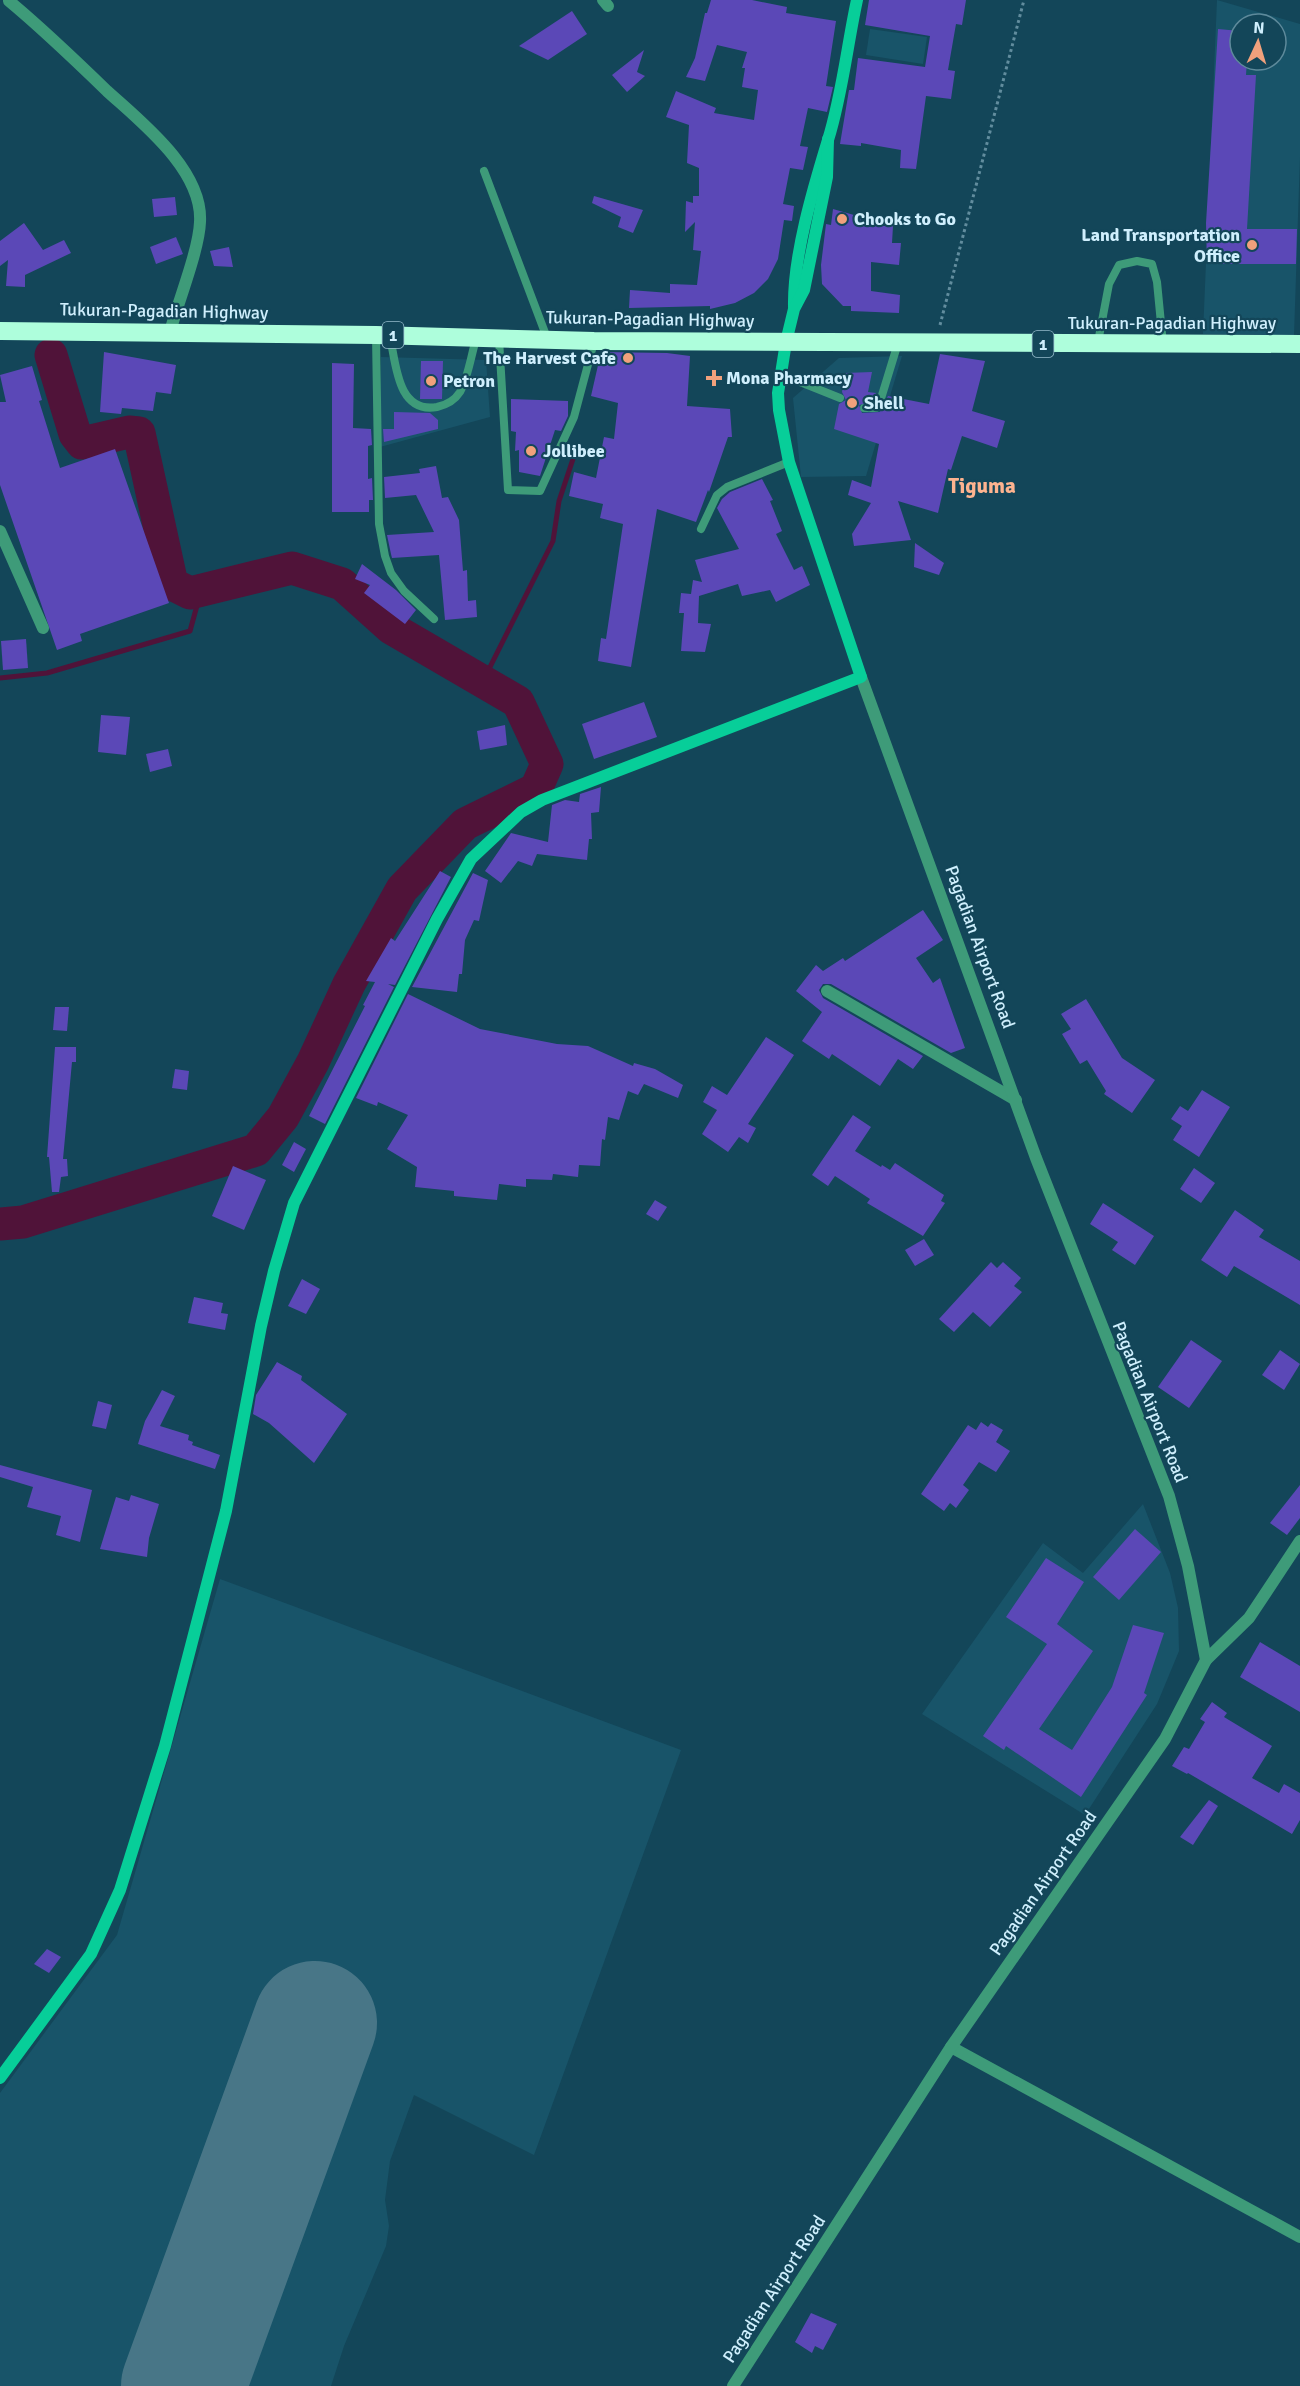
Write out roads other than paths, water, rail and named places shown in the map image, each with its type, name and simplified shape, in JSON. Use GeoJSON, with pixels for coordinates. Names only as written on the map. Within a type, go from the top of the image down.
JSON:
{"type":"FeatureCollection","features":[{"type":"Feature","properties":{"kind":"highway","name":"Tukuran-Pagadian Highway"},"geometry":{"type":"LineString","coordinates":[[0,331],[383,335],[594,341],[1300,344]]}},
{"type":"Feature","properties":{"kind":"street","name":"Pagadian Airport Road"},"geometry":{"type":"LineString","coordinates":[[734,2386],[951,2047],[1165,1739],[1206,1660],[1188,1566],[1169,1496],[1109,1347],[1016,1100],[861,678],[789,462],[779,410],[780,374],[794,309],[804,290],[813,218],[827,177],[828,139],[857,0]]}},
{"type":"Feature","properties":{"kind":"street"},"geometry":{"type":"LineString","coordinates":[[9,1],[54,38],[147,126],[177,161],[196,196],[199,229],[170,332]]}},
{"type":"Feature","properties":{"kind":"street"},"geometry":{"type":"LineString","coordinates":[[0,531],[43,628]]}},
{"type":"Feature","properties":{"kind":"street"},"geometry":{"type":"LineString","coordinates":[[0,2079],[91,1954],[120,1890],[165,1746],[226,1511],[264,1315],[294,1203],[437,919],[471,859],[520,812],[542,800],[861,678]]}},
{"type":"Feature","properties":{"kind":"street"},"geometry":{"type":"LineString","coordinates":[[827,992],[1016,1100]]}},
{"type":"Feature","properties":{"kind":"street"},"geometry":{"type":"LineString","coordinates":[[1206,1660],[1250,1618],[1300,1541]]}},
{"type":"Feature","properties":{"kind":"street"},"geometry":{"type":"LineString","coordinates":[[951,2047],[1300,2237]]}},
{"type":"Feature","properties":{"kind":"lane"},"geometry":{"type":"LineString","coordinates":[[484,171],[548,340]]}},
{"type":"Feature","properties":{"kind":"lane"},"geometry":{"type":"LineString","coordinates":[[1097,344],[1110,284],[1119,265],[1137,261],[1152,264],[1157,282],[1163,344]]}},
{"type":"Feature","properties":{"kind":"lane"},"geometry":{"type":"LineString","coordinates":[[383,335],[404,394],[416,404],[432,408],[448,403],[461,391],[476,338]]}},
{"type":"Feature","properties":{"kind":"lane"},"geometry":{"type":"LineString","coordinates":[[383,335],[379,524],[391,573],[404,591],[434,619]]}},
{"type":"Feature","properties":{"kind":"lane"},"geometry":{"type":"LineString","coordinates":[[499,338],[508,490],[540,491],[574,417],[594,341]]}},
{"type":"Feature","properties":{"kind":"lane"},"geometry":{"type":"LineString","coordinates":[[864,408],[879,405],[898,343]]}},
{"type":"Feature","properties":{"kind":"lane"},"geometry":{"type":"LineString","coordinates":[[780,374],[840,398]]}},
{"type":"Feature","properties":{"kind":"lane"},"geometry":{"type":"LineString","coordinates":[[701,529],[717,495],[726,487],[789,462]]}},
{"type":"Feature","properties":{"kind":"waterway"},"geometry":{"type":"LineString","coordinates":[[0,1224],[23,1222],[256,1150],[283,1117],[313,1062],[349,984],[402,889],[465,824],[536,789],[547,764],[518,702],[391,628],[342,584],[292,568],[190,593],[172,584],[139,433],[129,432],[82,443],[75,434],[51,355]]}},
{"type":"Feature","properties":{"kind":"waterway"},"geometry":{"type":"LineString","coordinates":[[483,681],[553,541],[559,501],[576,450]]}},
{"type":"Feature","properties":{"kind":"waterway"},"geometry":{"type":"LineString","coordinates":[[0,678],[47,673],[190,631],[201,591]]}},
{"type":"Feature","properties":{"kind":"place","name":"Chooks to Go"},"geometry":{"type":"Point","coordinates":[842,219]}},
{"type":"Feature","properties":{"kind":"place","name":"Land Transportation Office"},"geometry":{"type":"Point","coordinates":[1252,245]}},
{"type":"Feature","properties":{"kind":"place","name":"The Harvest Cafe"},"geometry":{"type":"Point","coordinates":[628,358]}},
{"type":"Feature","properties":{"kind":"place","name":"Mona Pharmacy"},"geometry":{"type":"Point","coordinates":[714,378]}},
{"type":"Feature","properties":{"kind":"place","name":"Petron"},"geometry":{"type":"Point","coordinates":[431,381]}},
{"type":"Feature","properties":{"kind":"place","name":"Shell"},"geometry":{"type":"Point","coordinates":[852,403]}},
{"type":"Feature","properties":{"kind":"place","name":"Jollibee"},"geometry":{"type":"Point","coordinates":[531,451]}},
{"type":"Feature","properties":{"kind":"district","name":"Tiguma"},"geometry":{"type":"Point","coordinates":[982,486]}}]}
